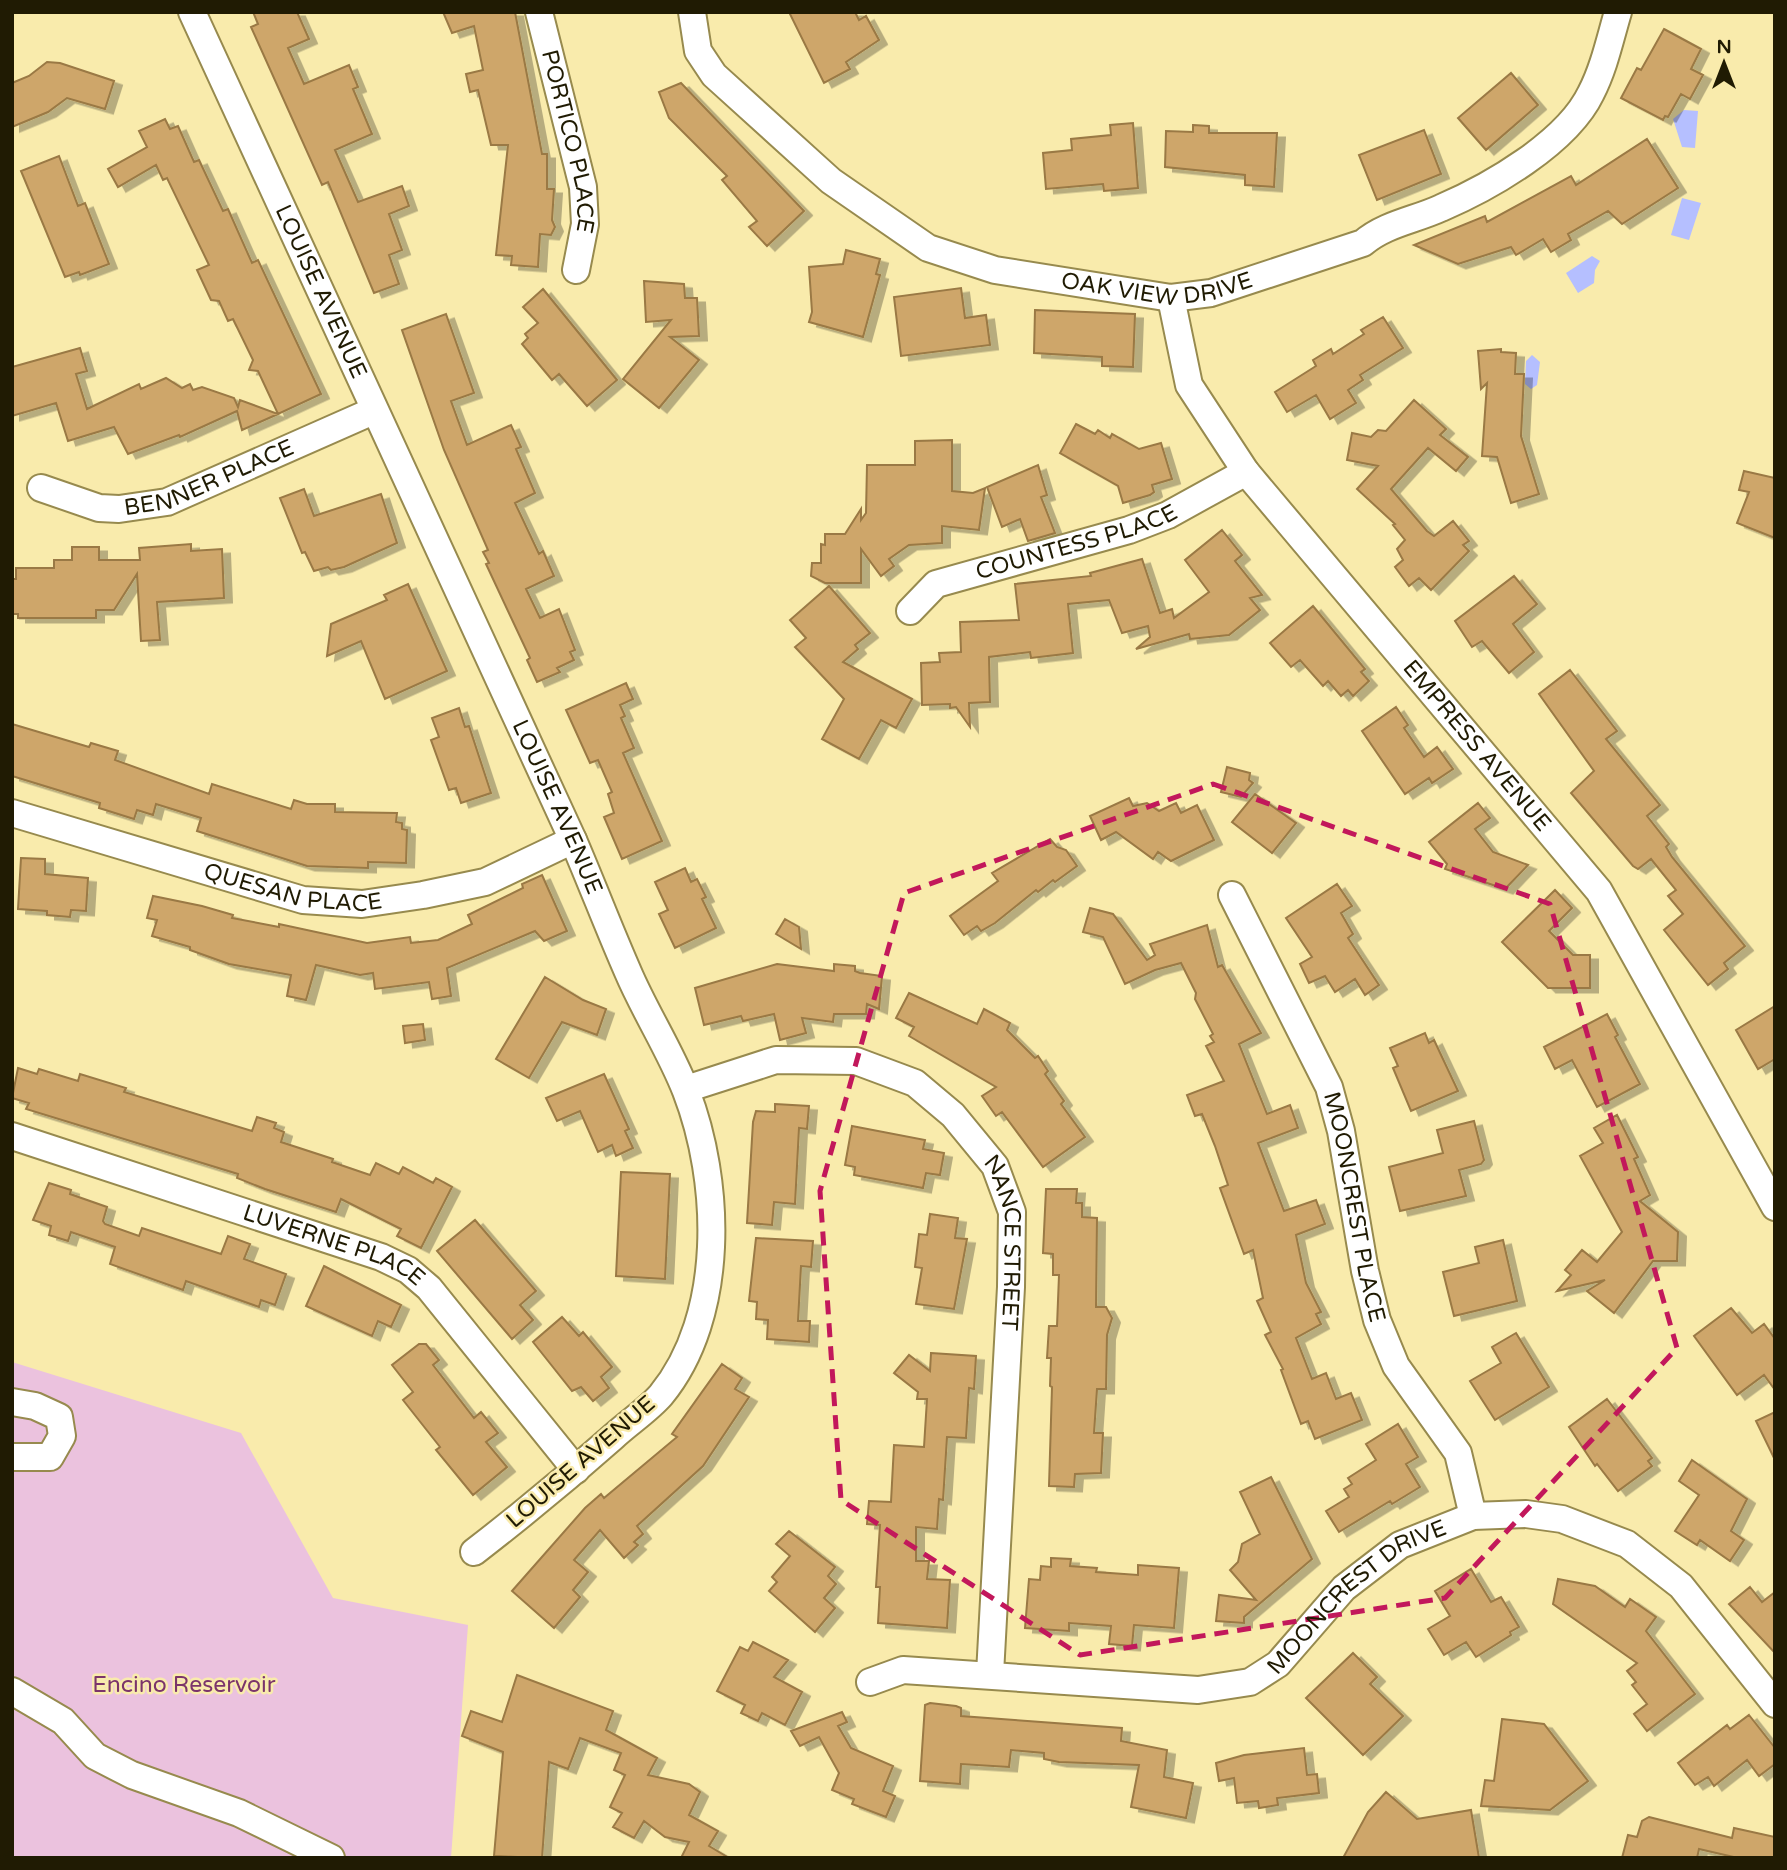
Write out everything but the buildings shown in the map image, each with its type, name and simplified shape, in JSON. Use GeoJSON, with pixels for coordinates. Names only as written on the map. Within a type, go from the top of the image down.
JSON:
{"type":"FeatureCollection","features":[{"type":"Feature","properties":{"kind":"street","name":"LOUISE AVENUE"},"geometry":{"type":"LineString","coordinates":[[192,12],[373,411],[573,840],[628,974],[686,1089],[700,1131],[709,1175],[711,1217],[707,1291],[692,1342],[661,1395],[576,1470],[474,1552]]}},
{"type":"Feature","properties":{"kind":"street","name":"PORTICO PLACE"},"geometry":{"type":"LineString","coordinates":[[539,12],[583,187],[585,224],[576,270]]}},
{"type":"Feature","properties":{"kind":"street","name":"OAK VIEW DRIVE"},"geometry":{"type":"LineString","coordinates":[[692,12],[698,51],[714,75],[831,181],[928,248],[995,270],[1171,298],[1210,293],[1363,243],[1376,232],[1476,192],[1542,147],[1573,122],[1591,93],[1618,12]]}},
{"type":"Feature","properties":{"kind":"street","name":"EMPRESS AVENUE"},"geometry":{"type":"LineString","coordinates":[[1171,298],[1189,385],[1246,472],[1599,891],[1775,1207]]}},
{"type":"Feature","properties":{"kind":"street","name":"BENNER PLACE"},"geometry":{"type":"LineString","coordinates":[[41,488],[99,508],[119,509],[167,502],[373,411]]}},
{"type":"Feature","properties":{"kind":"street","name":"COUNTESS PLACE"},"geometry":{"type":"LineString","coordinates":[[910,611],[936,584],[1129,530],[1168,516],[1246,472]]}},
{"type":"Feature","properties":{"kind":"street","name":"QUESAN PLACE"},"geometry":{"type":"LineString","coordinates":[[12,813],[303,900],[362,904],[485,882],[573,840]]}},
{"type":"Feature","properties":{"kind":"street","name":"MOONCREST PLACE"},"geometry":{"type":"LineString","coordinates":[[1232,895],[1329,1087],[1341,1131],[1365,1271],[1377,1320],[1396,1366],[1458,1453],[1473,1516]]}},
{"type":"Feature","properties":{"kind":"street","name":"NANCE STREET"},"geometry":{"type":"LineString","coordinates":[[686,1089],[776,1060],[856,1060],[915,1083],[953,1115],[995,1166],[1012,1212],[1012,1287],[990,1674]]}},
{"type":"Feature","properties":{"kind":"street","name":"LUVERNE PLACE"},"geometry":{"type":"LineString","coordinates":[[12,1136],[381,1257],[408,1270],[429,1287],[456,1319],[576,1470]]}},
{"type":"Feature","properties":{"kind":"street"},"geometry":{"type":"LineString","coordinates":[[12,1402],[35,1406],[59,1417],[62,1436],[50,1457],[12,1457]]}},
{"type":"Feature","properties":{"kind":"street","name":"MOONCREST DRIVE"},"geometry":{"type":"LineString","coordinates":[[870,1682],[903,1670],[1198,1690],[1250,1682],[1278,1664],[1344,1588],[1400,1545],[1473,1516],[1527,1514],[1562,1519],[1627,1544],[1681,1586],[1775,1704]]}},
{"type":"Feature","properties":{"kind":"street"},"geometry":{"type":"LineString","coordinates":[[12,1691],[63,1721],[95,1756],[132,1775],[239,1813],[331,1858]]}},
{"type":"Feature","properties":{"kind":"highlighted area"},"geometry":{"type":"Polygon","coordinates":[[[1213,784],[1550,904],[1677,1348],[1445,1598],[1080,1655],[841,1500],[820,1191],[904,893],[1213,784]]]}},
{"type":"Feature","properties":{"kind":"green space","name":"Encino Reservoir"},"geometry":{"type":"Polygon","coordinates":[[[12,1362],[241,1433],[333,1598],[468,1625],[451,1858],[12,1858],[12,1362]]]}},
{"type":"Feature","properties":{"kind":"water"},"geometry":{"type":"Polygon","coordinates":[[[1684,110],[1698,111],[1695,148],[1682,147],[1673,119],[1684,110]]]}},
{"type":"Feature","properties":{"kind":"water"},"geometry":{"type":"Polygon","coordinates":[[[1682,198],[1701,203],[1689,240],[1671,235],[1682,198]]]}},
{"type":"Feature","properties":{"kind":"water"},"geometry":{"type":"Polygon","coordinates":[[[1592,256],[1600,261],[1595,270],[1594,283],[1578,293],[1566,273],[1592,256]]]}},
{"type":"Feature","properties":{"kind":"water"},"geometry":{"type":"Polygon","coordinates":[[[1532,355],[1540,362],[1537,385],[1531,389],[1525,384],[1526,361],[1532,355]]]}}]}
